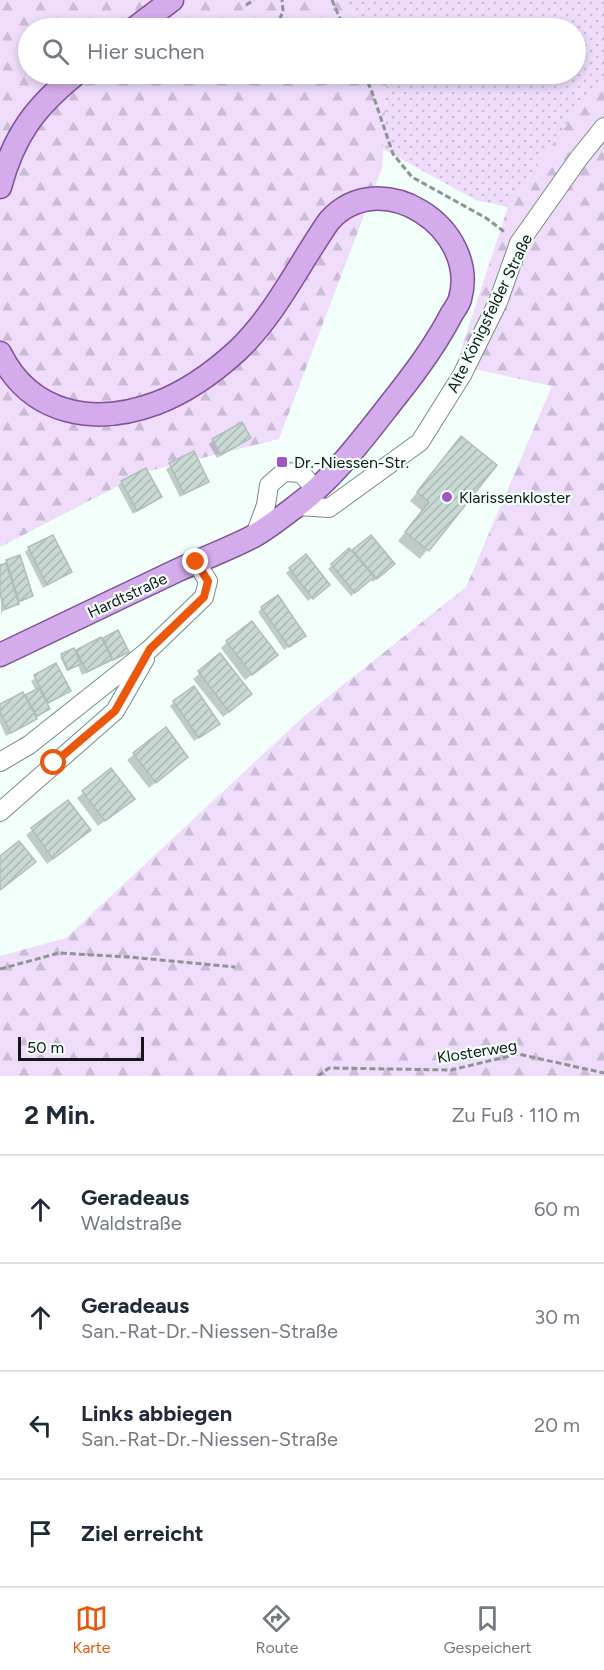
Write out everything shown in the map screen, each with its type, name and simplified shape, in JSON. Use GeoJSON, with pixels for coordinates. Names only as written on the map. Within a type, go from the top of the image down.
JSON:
{"type":"FeatureCollection","features":[{"type":"Feature","properties":{"kind":"main road"},"geometry":{"type":"LineString","coordinates":[[148,18],[172,0]]}},
{"type":"Feature","properties":{"kind":"main road"},"geometry":{"type":"LineString","coordinates":[[0,187],[16,141],[32,115],[64,84]]}},
{"type":"Feature","properties":{"kind":"main road","name":"Hardtstraße"},"geometry":{"type":"LineString","coordinates":[[0,353],[6,365],[24,386],[47,404],[77,414],[133,410],[156,404],[191,386],[244,343],[276,305],[308,252],[337,212],[359,202],[374,199],[394,200],[414,206],[429,215],[444,231],[455,250],[461,269],[459,300],[440,335],[406,384],[345,460],[297,506],[255,536],[0,655]]}},
{"type":"Feature","properties":{"kind":"street","name":"Alte Königsfelder Straße"},"geometry":{"type":"LineString","coordinates":[[297,506],[329,508],[420,442],[462,375],[498,302],[519,243],[579,158],[604,127]]}},
{"type":"Feature","properties":{"kind":"street"},"geometry":{"type":"LineString","coordinates":[[255,536],[266,505],[269,485],[284,472],[301,473],[315,489]]}},
{"type":"Feature","properties":{"kind":"street"},"geometry":{"type":"LineString","coordinates":[[0,762],[29,745],[150,649],[204,597],[208,581],[196,562]]}},
{"type":"Feature","properties":{"kind":"street"},"geometry":{"type":"LineString","coordinates":[[0,812],[115,711],[150,649]]}},
{"type":"Feature","properties":{"kind":"path"},"geometry":{"type":"LineString","coordinates":[[246,5],[254,0]]}},
{"type":"Feature","properties":{"kind":"path"},"geometry":{"type":"LineString","coordinates":[[280,18],[282,0]]}},
{"type":"Feature","properties":{"kind":"path"},"geometry":{"type":"LineString","coordinates":[[332,0],[340,18]]}},
{"type":"Feature","properties":{"kind":"path"},"geometry":{"type":"LineString","coordinates":[[368,84],[393,154],[412,177],[486,218],[519,243]]}},
{"type":"Feature","properties":{"kind":"path"},"geometry":{"type":"LineString","coordinates":[[0,969],[59,953],[235,967]]}},
{"type":"Feature","properties":{"kind":"path","name":"Klosterweg"},"geometry":{"type":"LineString","coordinates":[[318,1076],[329,1068],[451,1070],[518,1054],[604,1073]]}},
{"type":"Feature","properties":{"kind":"green space"},"geometry":{"type":"Polygon","coordinates":[[[0,0],[346,0],[356,18],[18,18],[18,84],[386,84],[382,168],[279,439],[145,472],[0,547],[0,0]]]}},
{"type":"Feature","properties":{"kind":"green space"},"geometry":{"type":"Polygon","coordinates":[[[346,0],[604,0],[604,84],[577,110],[508,207],[476,200],[383,149],[386,84],[586,84],[586,18],[356,18],[346,0]]]}},
{"type":"Feature","properties":{"kind":"green space"},"geometry":{"type":"Polygon","coordinates":[[[604,84],[604,1076],[0,1076],[0,956],[66,938],[304,716],[466,587],[552,386],[456,365],[508,207],[577,110],[604,84]]]}},
{"type":"Feature","properties":{"kind":"building"},"geometry":{"type":"Polygon","coordinates":[[[242,422],[251,438],[221,455],[212,439],[242,422]]]}},
{"type":"Feature","properties":{"kind":"building","name":"Klarissenkloster"},"geometry":{"type":"Polygon","coordinates":[[[461,436],[497,465],[429,551],[405,532],[429,502],[417,492],[461,436]]]}},
{"type":"Feature","properties":{"kind":"building"},"geometry":{"type":"Polygon","coordinates":[[[194,451],[209,482],[184,494],[169,463],[194,451]]]}},
{"type":"Feature","properties":{"kind":"building"},"geometry":{"type":"Polygon","coordinates":[[[146,468],[162,497],[137,511],[121,481],[146,468]]]}},
{"type":"Feature","properties":{"kind":"building"},"geometry":{"type":"Polygon","coordinates":[[[53,535],[72,572],[47,585],[28,547],[53,535]]]}},
{"type":"Feature","properties":{"kind":"building"},"geometry":{"type":"Polygon","coordinates":[[[371,535],[395,564],[377,579],[352,550],[371,535]]]}},
{"type":"Feature","properties":{"kind":"building"},"geometry":{"type":"Polygon","coordinates":[[[349,548],[374,577],[355,593],[331,564],[349,548]]]}},
{"type":"Feature","properties":{"kind":"building"},"geometry":{"type":"Polygon","coordinates":[[[306,554],[330,585],[313,599],[289,568],[306,554]]]}},
{"type":"Feature","properties":{"kind":"building"},"geometry":{"type":"Polygon","coordinates":[[[20,555],[33,596],[19,601],[6,560],[20,555]]]}},
{"type":"Feature","properties":{"kind":"building"},"geometry":{"type":"Polygon","coordinates":[[[6,563],[19,604],[5,609],[0,594],[0,565],[6,563]]]}},
{"type":"Feature","properties":{"kind":"building"},"geometry":{"type":"Polygon","coordinates":[[[278,595],[306,636],[289,647],[261,607],[278,595]]]}},
{"type":"Feature","properties":{"kind":"building"},"geometry":{"type":"Polygon","coordinates":[[[252,621],[278,655],[252,675],[226,641],[252,621]]]}},
{"type":"Feature","properties":{"kind":"building"},"geometry":{"type":"Polygon","coordinates":[[[118,630],[129,652],[113,660],[103,638],[118,630]]]}},
{"type":"Feature","properties":{"kind":"building"},"geometry":{"type":"Polygon","coordinates":[[[101,637],[112,659],[87,672],[76,650],[101,637]]]}},
{"type":"Feature","properties":{"kind":"building"},"geometry":{"type":"Polygon","coordinates":[[[74,648],[81,664],[68,670],[61,654],[74,648]]]}},
{"type":"Feature","properties":{"kind":"building"},"geometry":{"type":"Polygon","coordinates":[[[220,653],[252,694],[229,712],[198,671],[220,653]]]}},
{"type":"Feature","properties":{"kind":"building"},"geometry":{"type":"Polygon","coordinates":[[[56,663],[71,691],[48,703],[34,675],[56,663]]]}},
{"type":"Feature","properties":{"kind":"building"},"geometry":{"type":"Polygon","coordinates":[[[194,686],[220,724],[199,738],[173,701],[194,686]]]}},
{"type":"Feature","properties":{"kind":"building"},"geometry":{"type":"Polygon","coordinates":[[[39,688],[50,709],[37,716],[25,695],[39,688]]]}},
{"type":"Feature","properties":{"kind":"building"},"geometry":{"type":"Polygon","coordinates":[[[23,692],[37,719],[11,733],[0,712],[0,704],[23,692]]]}},
{"type":"Feature","properties":{"kind":"building"},"geometry":{"type":"Polygon","coordinates":[[[166,727],[188,757],[156,783],[133,753],[166,727]]]}},
{"type":"Feature","properties":{"kind":"building"},"geometry":{"type":"Polygon","coordinates":[[[111,768],[135,799],[105,821],[82,791],[111,768]]]}},
{"type":"Feature","properties":{"kind":"building"},"geometry":{"type":"Polygon","coordinates":[[[68,800],[91,830],[53,859],[31,828],[68,800]]]}},
{"type":"Feature","properties":{"kind":"building"},"geometry":{"type":"Polygon","coordinates":[[[19,841],[36,862],[0,890],[0,856],[19,841]]]}},
{"type":"Feature","properties":{"kind":"place","name":"Dr.-Niessen-Str."},"geometry":{"type":"Point","coordinates":[282,462]}},
{"type":"Feature","properties":{"kind":"place","name":"Klarissenkloster"},"geometry":{"type":"Point","coordinates":[447,497]}},
{"type":"Feature","properties":{"kind":"route"},"geometry":{"type":"LineString","coordinates":[[54,763],[115,711],[150,649],[204,597],[208,581],[196,562]]}}]}
